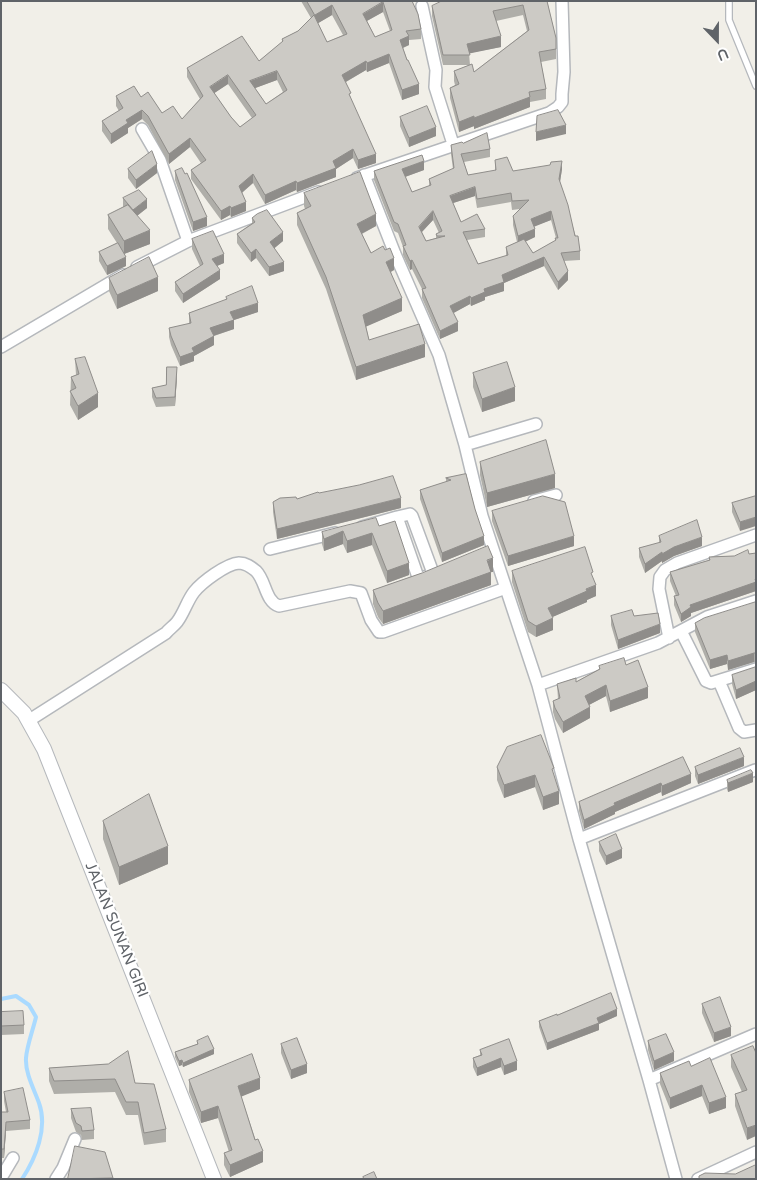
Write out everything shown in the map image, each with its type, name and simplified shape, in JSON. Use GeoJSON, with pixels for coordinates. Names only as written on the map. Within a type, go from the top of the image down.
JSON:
{"type":"FeatureCollection","features":[{"type":"Feature","properties":{"kind":"street"},"geometry":{"type":"LineString","coordinates":[[345,182],[549,113],[558,107],[562,102],[564,72],[562,1]]}},
{"type":"Feature","properties":{"kind":"street"},"geometry":{"type":"LineString","coordinates":[[422,6],[436,70],[435,87],[453,144]]}},
{"type":"Feature","properties":{"kind":"street"},"geometry":{"type":"LineString","coordinates":[[142,129],[160,160],[188,241]]}},
{"type":"Feature","properties":{"kind":"street"},"geometry":{"type":"LineString","coordinates":[[364,175],[395,254],[440,355],[465,445],[487,514],[489,551],[506,580],[538,685],[579,839],[676,1179]]}},
{"type":"Feature","properties":{"kind":"street"},"geometry":{"type":"LineString","coordinates":[[1,347],[90,293],[188,241],[327,189]]}},
{"type":"Feature","properties":{"kind":"street"},"geometry":{"type":"LineString","coordinates":[[465,445],[536,424]]}},
{"type":"Feature","properties":{"kind":"street"},"geometry":{"type":"LineString","coordinates":[[519,505],[556,495]]}},
{"type":"Feature","properties":{"kind":"street"},"geometry":{"type":"LineString","coordinates":[[270,549],[350,530],[397,517],[410,514],[438,572],[415,582],[397,517]]}},
{"type":"Feature","properties":{"kind":"street"},"geometry":{"type":"LineString","coordinates":[[669,638],[659,589],[660,577],[665,570],[678,563],[756,535]]}},
{"type":"Feature","properties":{"kind":"street"},"geometry":{"type":"LineString","coordinates":[[28,721],[166,633],[176,623],[194,591],[206,580],[225,568],[238,563],[248,565],[257,572],[271,600],[279,606],[350,591],[361,592],[371,620],[379,632],[506,580]]}},
{"type":"Feature","properties":{"kind":"street"},"geometry":{"type":"LineString","coordinates":[[538,685],[658,643],[707,617],[756,601]]}},
{"type":"Feature","properties":{"kind":"street"},"geometry":{"type":"LineString","coordinates":[[681,631],[706,681],[711,683],[756,669]]}},
{"type":"Feature","properties":{"kind":"street"},"geometry":{"type":"LineString","coordinates":[[719,681],[739,728],[744,732],[756,730]]}},
{"type":"Feature","properties":{"kind":"street","name":"JALAN SUNAN GIRI"},"geometry":{"type":"LineString","coordinates":[[1,690],[24,713],[44,750],[214,1179]]}},
{"type":"Feature","properties":{"kind":"street"},"geometry":{"type":"LineString","coordinates":[[579,839],[754,770]]}},
{"type":"Feature","properties":{"kind":"street"},"geometry":{"type":"LineString","coordinates":[[649,1080],[756,1034]]}},
{"type":"Feature","properties":{"kind":"street"},"geometry":{"type":"LineString","coordinates":[[56,1179],[75,1139]]}},
{"type":"Feature","properties":{"kind":"street"},"geometry":{"type":"LineString","coordinates":[[698,1179],[756,1152]]}},
{"type":"Feature","properties":{"kind":"street"},"geometry":{"type":"LineString","coordinates":[[1,1178],[14,1158]]}},
{"type":"Feature","properties":{"kind":"lane"},"geometry":{"type":"LineString","coordinates":[[729,1],[730,20],[756,86]]}},
{"type":"Feature","properties":{"kind":"building"},"geometry":{"type":"Polygon","coordinates":[[[307,1],[412,1],[418,14],[421,29],[406,31],[409,36],[400,40],[407,60],[419,84],[402,90],[389,54],[367,63],[366,61],[342,75],[376,154],[358,160],[353,149],[333,161],[336,168],[297,183],[296,181],[265,195],[253,174],[239,186],[246,202],[231,208],[230,206],[221,211],[191,170],[206,160],[190,138],[169,154],[148,116],[142,110],[126,120],[128,123],[111,134],[102,121],[123,108],[116,96],[134,86],[141,97],[148,92],[162,113],[173,106],[182,119],[203,96],[187,68],[242,36],[259,61],[283,41],[282,39],[298,31],[314,15],[327,42],[347,34],[332,5],[315,15],[307,1]],[[383,2],[363,14],[375,37],[392,30],[383,2]],[[277,71],[250,81],[266,104],[287,90],[277,71]],[[228,75],[210,87],[240,127],[256,115],[228,75]]]}},
{"type":"Feature","properties":{"kind":"building"},"geometry":{"type":"Polygon","coordinates":[[[442,1],[547,1],[556,38],[556,49],[539,52],[546,89],[529,92],[530,97],[459,122],[450,88],[459,84],[454,71],[472,64],[474,72],[529,30],[523,5],[493,11],[501,36],[467,44],[470,55],[443,55],[432,6],[442,1]]]}},
{"type":"Feature","properties":{"kind":"building"},"geometry":{"type":"Polygon","coordinates":[[[427,106],[436,127],[409,138],[400,117],[427,106]]]}},
{"type":"Feature","properties":{"kind":"building"},"geometry":{"type":"Polygon","coordinates":[[[558,110],[566,125],[536,132],[537,116],[558,110]]]}},
{"type":"Feature","properties":{"kind":"building"},"geometry":{"type":"Polygon","coordinates":[[[487,133],[490,149],[461,154],[468,175],[496,170],[495,160],[507,157],[513,171],[550,165],[551,162],[562,161],[559,179],[568,205],[575,236],[578,236],[580,251],[561,253],[568,271],[558,282],[544,257],[502,275],[504,282],[484,289],[485,292],[471,298],[470,296],[450,306],[458,322],[440,331],[422,289],[426,288],[403,246],[406,245],[398,224],[394,222],[374,171],[422,155],[424,161],[402,169],[412,192],[431,185],[429,179],[454,168],[451,145],[463,143],[487,133]],[[475,187],[450,196],[461,222],[477,214],[485,229],[463,232],[478,264],[508,255],[506,247],[524,239],[533,253],[556,240],[555,238],[558,238],[551,211],[531,219],[535,229],[518,236],[513,216],[529,200],[512,201],[511,193],[477,199],[475,187]],[[433,211],[419,227],[426,241],[445,236],[437,236],[436,234],[442,231],[433,211]]]}},
{"type":"Feature","properties":{"kind":"building"},"geometry":{"type":"Polygon","coordinates":[[[152,151],[157,164],[136,180],[128,169],[152,151]]]}},
{"type":"Feature","properties":{"kind":"building"},"geometry":{"type":"Polygon","coordinates":[[[182,168],[185,174],[187,173],[207,217],[193,222],[175,171],[182,168]]]}},
{"type":"Feature","properties":{"kind":"building"},"geometry":{"type":"Polygon","coordinates":[[[360,172],[376,214],[357,224],[371,253],[383,246],[385,250],[390,248],[394,258],[386,262],[402,298],[363,315],[369,340],[419,324],[425,344],[356,367],[326,277],[297,213],[311,206],[304,193],[360,172]]]}},
{"type":"Feature","properties":{"kind":"building"},"geometry":{"type":"Polygon","coordinates":[[[139,190],[147,199],[133,210],[123,198],[139,190]]]}},
{"type":"Feature","properties":{"kind":"building"},"geometry":{"type":"Polygon","coordinates":[[[128,205],[150,230],[124,241],[108,215],[128,205]]]}},
{"type":"Feature","properties":{"kind":"building"},"geometry":{"type":"Polygon","coordinates":[[[267,210],[283,232],[270,242],[284,262],[269,267],[256,249],[251,253],[237,234],[255,222],[252,218],[257,214],[267,210]]]}},
{"type":"Feature","properties":{"kind":"building"},"geometry":{"type":"Polygon","coordinates":[[[213,231],[224,254],[212,259],[220,270],[183,294],[175,282],[203,264],[192,239],[213,231]]]}},
{"type":"Feature","properties":{"kind":"building"},"geometry":{"type":"Polygon","coordinates":[[[118,243],[126,257],[107,266],[99,252],[118,243]]]}},
{"type":"Feature","properties":{"kind":"building"},"geometry":{"type":"Polygon","coordinates":[[[149,257],[158,277],[117,295],[109,278],[149,257]]]}},
{"type":"Feature","properties":{"kind":"building"},"geometry":{"type":"Polygon","coordinates":[[[252,286],[258,303],[230,312],[234,320],[210,328],[214,336],[192,348],[194,352],[180,357],[169,328],[191,323],[189,313],[227,299],[226,297],[252,286]]]}},
{"type":"Feature","properties":{"kind":"building"},"geometry":{"type":"Polygon","coordinates":[[[85,357],[98,393],[78,406],[70,391],[76,388],[71,377],[79,374],[75,359],[85,357]]]}},
{"type":"Feature","properties":{"kind":"building"},"geometry":{"type":"Polygon","coordinates":[[[507,362],[515,387],[482,399],[473,373],[507,362]]]}},
{"type":"Feature","properties":{"kind":"building"},"geometry":{"type":"Polygon","coordinates":[[[167,367],[177,367],[175,397],[156,398],[152,388],[166,385],[167,367]]]}},
{"type":"Feature","properties":{"kind":"building"},"geometry":{"type":"Polygon","coordinates":[[[546,440],[555,474],[487,493],[480,462],[546,440]]]}},
{"type":"Feature","properties":{"kind":"building"},"geometry":{"type":"Polygon","coordinates":[[[466,474],[484,536],[442,553],[420,490],[451,480],[446,478],[466,474]]]}},
{"type":"Feature","properties":{"kind":"building"},"geometry":{"type":"Polygon","coordinates":[[[393,476],[401,498],[277,529],[273,502],[280,498],[296,497],[297,499],[318,492],[359,485],[393,476]]]}},
{"type":"Feature","properties":{"kind":"building"},"geometry":{"type":"Polygon","coordinates":[[[543,496],[565,502],[574,536],[508,556],[492,511],[543,496]]]}},
{"type":"Feature","properties":{"kind":"building"},"geometry":{"type":"Polygon","coordinates":[[[756,496],[756,517],[740,522],[732,503],[756,496]]]}},
{"type":"Feature","properties":{"kind":"building"},"geometry":{"type":"Polygon","coordinates":[[[376,518],[379,526],[395,521],[409,563],[387,571],[372,533],[347,541],[343,531],[324,539],[322,532],[376,518]]]}},
{"type":"Feature","properties":{"kind":"building"},"geometry":{"type":"Polygon","coordinates":[[[697,520],[702,537],[674,547],[662,554],[662,552],[645,564],[639,548],[661,542],[659,536],[697,520]]]}},
{"type":"Feature","properties":{"kind":"building"},"geometry":{"type":"Polygon","coordinates":[[[488,546],[493,558],[487,560],[491,572],[383,611],[378,603],[373,590],[422,573],[488,546]]]}},
{"type":"Feature","properties":{"kind":"building"},"geometry":{"type":"Polygon","coordinates":[[[585,547],[596,585],[586,589],[587,591],[548,608],[553,618],[536,626],[528,621],[512,571],[585,547]]]}},
{"type":"Feature","properties":{"kind":"building"},"geometry":{"type":"Polygon","coordinates":[[[748,550],[749,554],[756,553],[756,582],[690,605],[691,607],[681,614],[674,596],[679,595],[670,572],[710,560],[709,557],[734,556],[748,550]]]}},
{"type":"Feature","properties":{"kind":"building"},"geometry":{"type":"Polygon","coordinates":[[[756,602],[756,653],[728,661],[727,655],[710,660],[695,623],[704,618],[756,602]]]}},
{"type":"Feature","properties":{"kind":"building"},"geometry":{"type":"Polygon","coordinates":[[[632,610],[634,616],[658,613],[660,624],[618,640],[611,616],[632,610]]]}},
{"type":"Feature","properties":{"kind":"building"},"geometry":{"type":"Polygon","coordinates":[[[624,658],[626,665],[638,660],[648,687],[610,701],[606,685],[585,696],[590,707],[563,722],[553,701],[560,698],[557,684],[576,678],[576,682],[600,669],[599,666],[624,658]]]}},
{"type":"Feature","properties":{"kind":"building"},"geometry":{"type":"Polygon","coordinates":[[[756,667],[756,681],[736,690],[732,675],[756,667]]]}},
{"type":"Feature","properties":{"kind":"building"},"geometry":{"type":"Polygon","coordinates":[[[541,735],[554,768],[552,769],[559,791],[543,797],[535,775],[504,785],[497,767],[507,747],[541,735]]]}},
{"type":"Feature","properties":{"kind":"building"},"geometry":{"type":"Polygon","coordinates":[[[740,748],[744,757],[698,775],[695,767],[740,748]]]}},
{"type":"Feature","properties":{"kind":"building"},"geometry":{"type":"Polygon","coordinates":[[[683,757],[691,774],[662,786],[661,783],[614,803],[615,805],[584,820],[579,802],[683,757]]]}},
{"type":"Feature","properties":{"kind":"building"},"geometry":{"type":"Polygon","coordinates":[[[751,770],[753,773],[728,783],[727,780],[751,770]]]}},
{"type":"Feature","properties":{"kind":"building"},"geometry":{"type":"Polygon","coordinates":[[[149,794],[168,846],[119,867],[103,821],[149,794]]]}},
{"type":"Feature","properties":{"kind":"building"},"geometry":{"type":"Polygon","coordinates":[[[616,834],[622,849],[606,856],[599,842],[616,834]]]}},
{"type":"Feature","properties":{"kind":"building"},"geometry":{"type":"Polygon","coordinates":[[[611,993],[617,1009],[597,1018],[599,1023],[547,1043],[539,1021],[611,993]]]}},
{"type":"Feature","properties":{"kind":"building"},"geometry":{"type":"Polygon","coordinates":[[[720,997],[731,1027],[714,1033],[702,1004],[720,997]]]}},
{"type":"Feature","properties":{"kind":"building"},"geometry":{"type":"Polygon","coordinates":[[[23,1011],[24,1025],[1,1026],[1,1012],[23,1011]]]}},
{"type":"Feature","properties":{"kind":"building"},"geometry":{"type":"Polygon","coordinates":[[[666,1034],[674,1052],[654,1061],[648,1041],[666,1034]]]}},
{"type":"Feature","properties":{"kind":"building"},"geometry":{"type":"Polygon","coordinates":[[[208,1036],[214,1049],[183,1063],[182,1060],[179,1061],[175,1052],[198,1044],[197,1041],[208,1036]]]}},
{"type":"Feature","properties":{"kind":"building"},"geometry":{"type":"Polygon","coordinates":[[[297,1038],[307,1064],[291,1070],[281,1044],[297,1038]]]}},
{"type":"Feature","properties":{"kind":"building"},"geometry":{"type":"Polygon","coordinates":[[[509,1039],[517,1061],[504,1066],[501,1058],[477,1068],[473,1058],[482,1055],[480,1050],[509,1039]]]}},
{"type":"Feature","properties":{"kind":"building"},"geometry":{"type":"Polygon","coordinates":[[[753,1046],[756,1053],[756,1125],[747,1128],[735,1094],[747,1090],[731,1055],[753,1046]]]}},
{"type":"Feature","properties":{"kind":"building"},"geometry":{"type":"Polygon","coordinates":[[[128,1051],[135,1083],[154,1084],[166,1129],[144,1133],[138,1102],[126,1102],[115,1079],[54,1081],[49,1068],[108,1064],[128,1051]]]}},
{"type":"Feature","properties":{"kind":"building"},"geometry":{"type":"Polygon","coordinates":[[[252,1054],[260,1078],[238,1086],[255,1140],[258,1139],[263,1151],[230,1165],[224,1153],[232,1150],[218,1106],[201,1112],[189,1080],[252,1054]]]}},
{"type":"Feature","properties":{"kind":"building"},"geometry":{"type":"Polygon","coordinates":[[[710,1058],[726,1097],[709,1103],[702,1085],[670,1098],[660,1073],[689,1061],[691,1066],[710,1058]]]}},
{"type":"Feature","properties":{"kind":"building"},"geometry":{"type":"Polygon","coordinates":[[[23,1088],[30,1120],[6,1122],[4,1149],[1,1149],[1,1112],[8,1112],[4,1092],[23,1088]]]}},
{"type":"Feature","properties":{"kind":"building"},"geometry":{"type":"Polygon","coordinates":[[[91,1108],[94,1130],[82,1131],[81,1126],[76,1123],[71,1109],[91,1108]]]}},
{"type":"Feature","properties":{"kind":"building"},"geometry":{"type":"Polygon","coordinates":[[[75,1146],[105,1152],[113,1178],[68,1179],[75,1146]]]}},
{"type":"Feature","properties":{"kind":"building"},"geometry":{"type":"Polygon","coordinates":[[[756,1165],[756,1179],[699,1179],[699,1176],[705,1173],[735,1174],[756,1165]]]}},
{"type":"Feature","properties":{"kind":"building"},"geometry":{"type":"Polygon","coordinates":[[[374,1172],[377,1179],[364,1179],[363,1177],[374,1172]]]}},
{"type":"Feature","properties":{"kind":"waterway"},"geometry":{"type":"LineString","coordinates":[[1,999],[16,996],[29,1005],[36,1017],[26,1064],[28,1075],[39,1103],[42,1122],[36,1152],[22,1179]]}}]}
